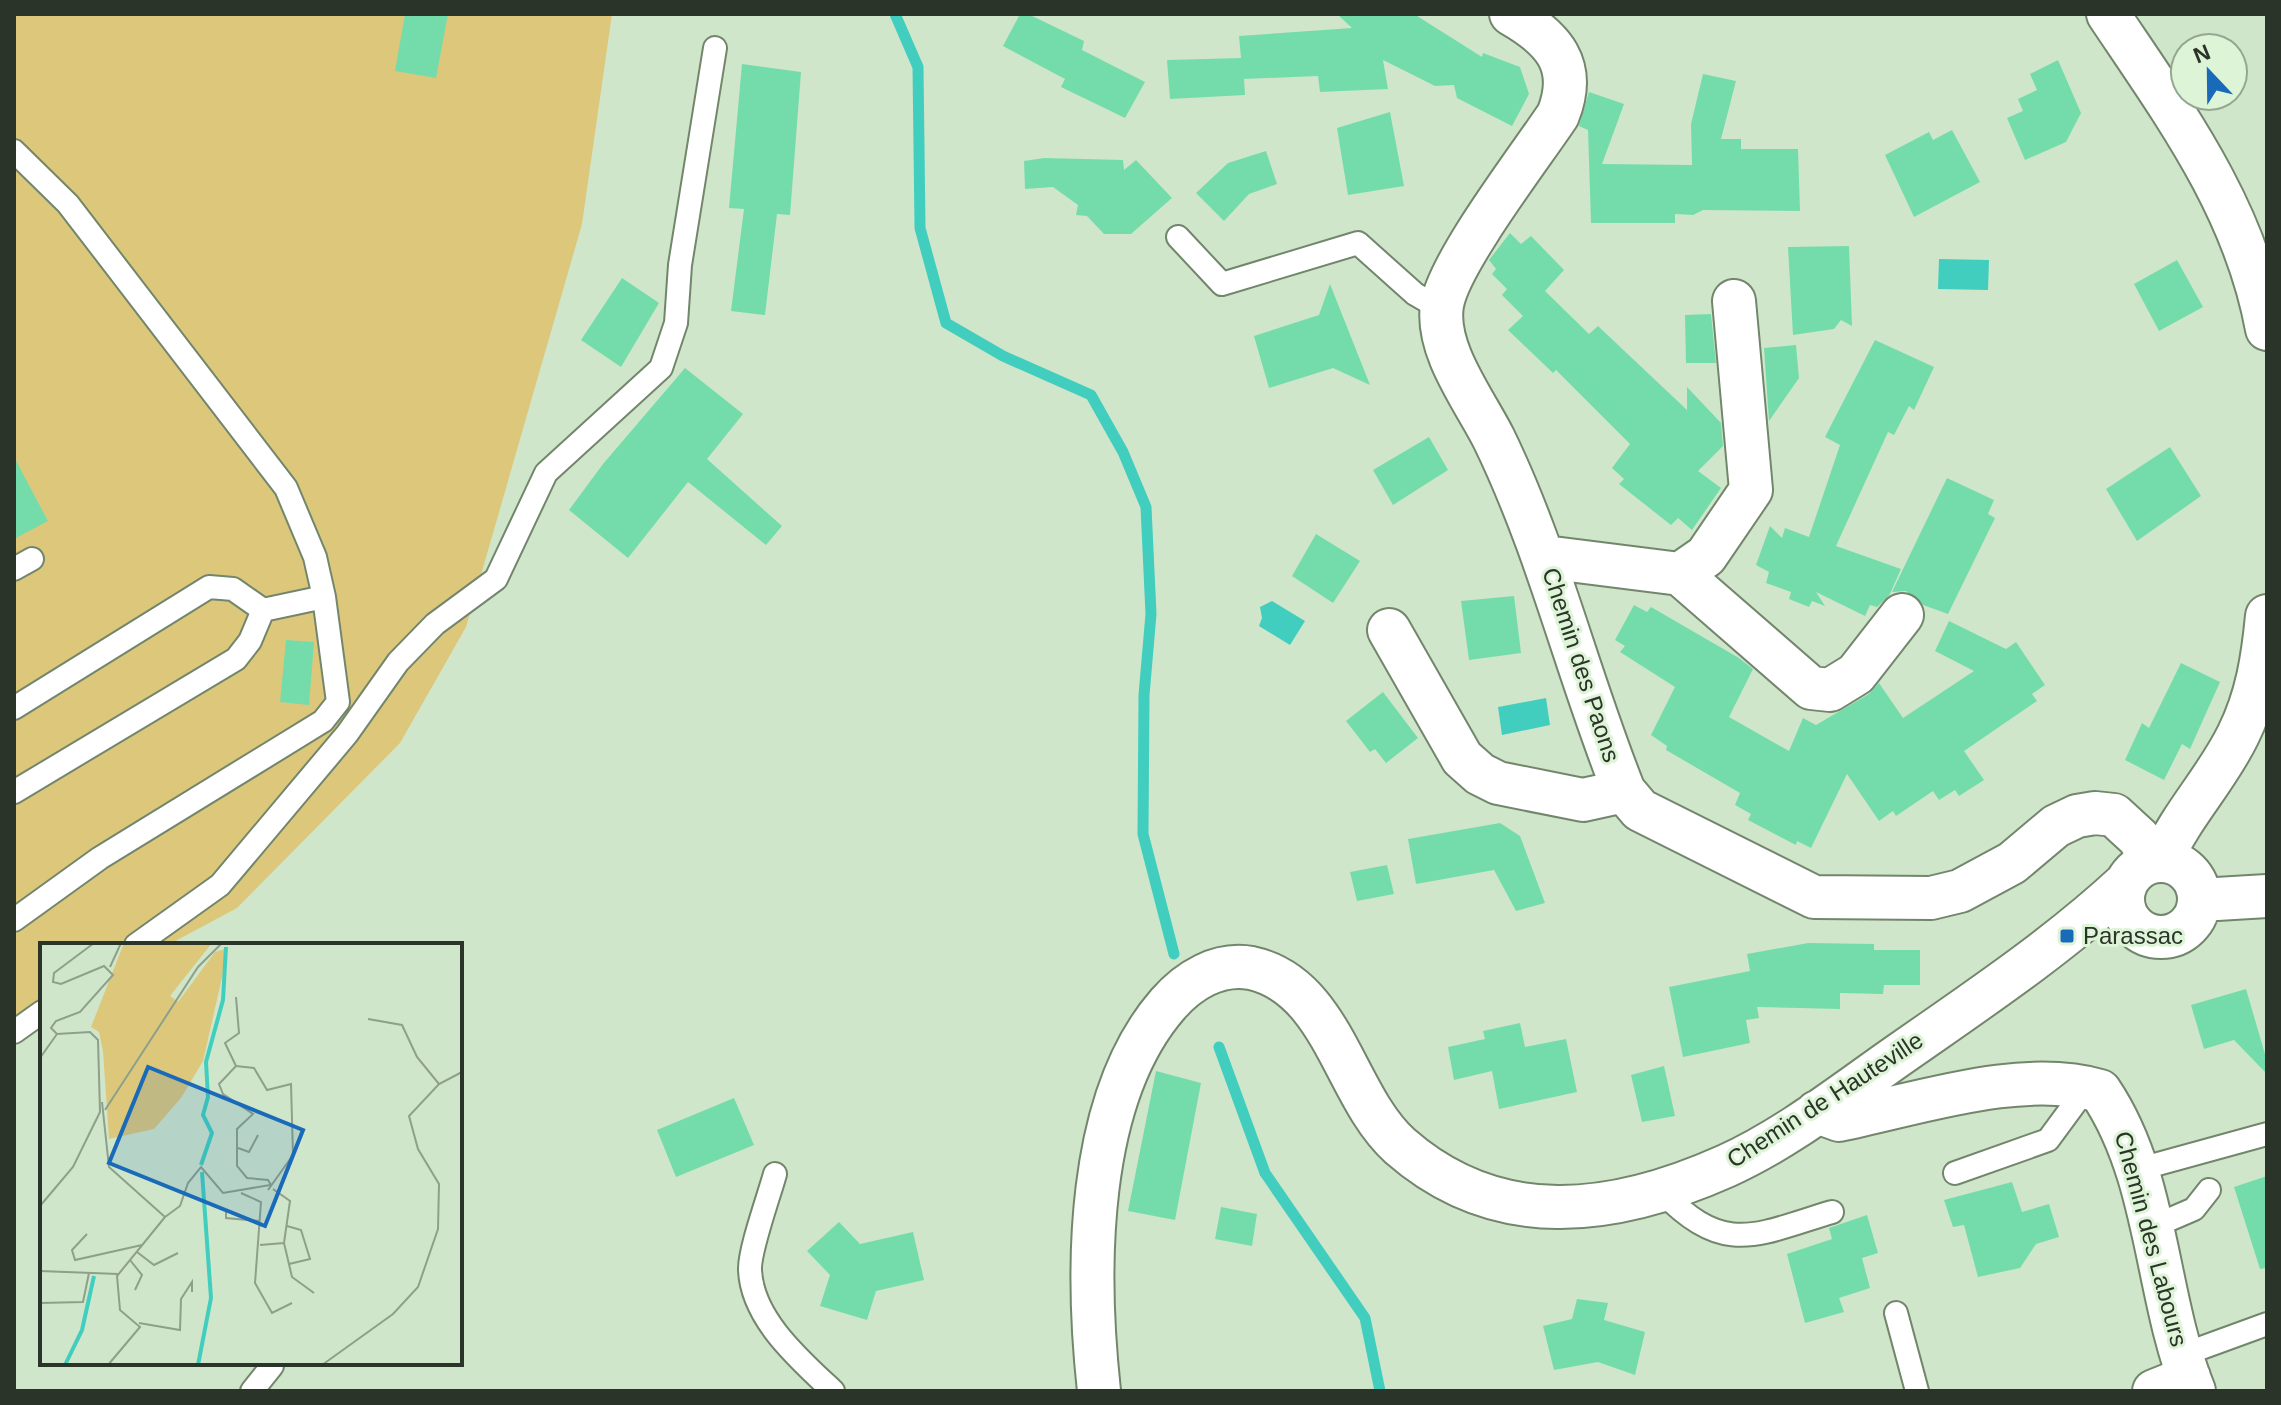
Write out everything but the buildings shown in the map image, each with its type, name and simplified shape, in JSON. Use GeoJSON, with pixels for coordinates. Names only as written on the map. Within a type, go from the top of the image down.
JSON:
{"type":"FeatureCollection","features":[{"type":"Feature","properties":{"kind":"street"},"geometry":{"type":"LineString","coordinates":[[1441,309],[1445,288],[1558,115],[1566,96],[1560,57],[1534,27],[1511,14]]}},
{"type":"Feature","properties":{"kind":"street"},"geometry":{"type":"LineString","coordinates":[[2108,14],[2226,198],[2259,285],[2267,329]]}},
{"type":"Feature","properties":{"kind":"street"},"geometry":{"type":"LineString","coordinates":[[1680,574],[1706,556],[1751,490],[1734,301]]}},
{"type":"Feature","properties":{"kind":"street","name":"Chemin des Paons"},"geometry":{"type":"LineString","coordinates":[[1441,309],[1449,350],[1494,440],[1545,557],[1590,700],[1624,791],[1640,810],[1814,897],[1931,898],[1960,891],[2012,863],[2056,826],[2077,816],[2095,813],[2114,815],[2139,838],[2147,869]]}},
{"type":"Feature","properties":{"kind":"street"},"geometry":{"type":"LineString","coordinates":[[1545,557],[1680,574],[1811,688],[1830,690],[1856,674],[1902,615]]}},
{"type":"Feature","properties":{"kind":"street","name":"Chemin de Hauteville"},"geometry":{"type":"LineString","coordinates":[[1099,1391],[1090,1252],[1117,1093],[1142,1036],[1183,986],[1216,970],[1250,968],[1280,981],[1304,999],[1391,1138],[1425,1168],[1468,1192],[1516,1206],[1594,1205],[1661,1191],[1729,1165],[1817,1112],[2029,965],[2147,869],[2237,737],[2262,668],[2267,616]]}},
{"type":"Feature","properties":{"kind":"street"},"geometry":{"type":"LineString","coordinates":[[1389,630],[1462,758],[1480,774],[1498,783],[1583,800],[1624,791]]}},
{"type":"Feature","properties":{"kind":"street"},"geometry":{"type":"LineString","coordinates":[[2184,868],[2198,887],[2200,900],[2193,920],[2184,930],[2172,936],[2146,934],[2135,927],[2124,907],[2147,869],[2184,868]]}},
{"type":"Feature","properties":{"kind":"street"},"geometry":{"type":"LineString","coordinates":[[2200,900],[2267,896]]}},
{"type":"Feature","properties":{"kind":"street","name":"Chemin de Hauteville"},"geometry":{"type":"LineString","coordinates":[[2029,965],[2146,934]]}},
{"type":"Feature","properties":{"kind":"street"},"geometry":{"type":"LineString","coordinates":[[1817,1112],[1839,1120],[2007,1085],[2070,1083],[2087,1087]]}},
{"type":"Feature","properties":{"kind":"street","name":"Chemin des Labours"},"geometry":{"type":"LineString","coordinates":[[2087,1087],[2100,1091],[2118,1118],[2136,1170],[2180,1379]]}},
{"type":"Feature","properties":{"kind":"lane"},"geometry":{"type":"LineString","coordinates":[[139,943],[220,885],[302,790],[398,662],[435,624],[496,579],[546,473],[661,368],[676,323],[680,265],[715,48]]}},
{"type":"Feature","properties":{"kind":"lane"},"geometry":{"type":"LineString","coordinates":[[14,151],[68,204],[286,488],[315,557],[324,597],[338,702],[323,721],[100,858],[14,920]]}},
{"type":"Feature","properties":{"kind":"lane"},"geometry":{"type":"LineString","coordinates":[[1178,237],[1222,284],[1358,243],[1415,294],[1441,309]]}},
{"type":"Feature","properties":{"kind":"lane"},"geometry":{"type":"LineString","coordinates":[[14,708],[209,587],[233,589],[263,610],[324,597]]}},
{"type":"Feature","properties":{"kind":"lane"},"geometry":{"type":"LineString","coordinates":[[14,792],[236,659],[250,641],[263,610]]}},
{"type":"Feature","properties":{"kind":"lane"},"geometry":{"type":"LineString","coordinates":[[14,1032],[40,1013]]}},
{"type":"Feature","properties":{"kind":"lane"},"geometry":{"type":"LineString","coordinates":[[1955,1173],[2048,1140],[2087,1087]]}},
{"type":"Feature","properties":{"kind":"lane"},"geometry":{"type":"LineString","coordinates":[[2136,1170],[2267,1134]]}},
{"type":"Feature","properties":{"kind":"lane"},"geometry":{"type":"LineString","coordinates":[[775,1174],[749,1269],[758,1305],[794,1353],[833,1391]]}},
{"type":"Feature","properties":{"kind":"lane"},"geometry":{"type":"LineString","coordinates":[[2150,1228],[2194,1209],[2209,1190]]}},
{"type":"Feature","properties":{"kind":"lane"},"geometry":{"type":"LineString","coordinates":[[1661,1191],[1682,1212],[1712,1230],[1748,1237],[1832,1212]]}},
{"type":"Feature","properties":{"kind":"lane"},"geometry":{"type":"LineString","coordinates":[[1896,1313],[1917,1391]]}},
{"type":"Feature","properties":{"kind":"lane"},"geometry":{"type":"LineString","coordinates":[[2180,1379],[2267,1324]]}},
{"type":"Feature","properties":{"kind":"lane"},"geometry":{"type":"LineString","coordinates":[[252,1391],[272,1366]]}},
{"type":"Feature","properties":{"kind":"shaded area"},"geometry":{"type":"Polygon","coordinates":[[[14,14],[612,14],[582,224],[466,627],[400,743],[237,908],[172,943],[40,943],[40,1012],[14,1026],[14,14]]]}},
{"type":"Feature","properties":{"kind":"water"},"geometry":{"type":"Polygon","coordinates":[[[1939,259],[1989,260],[1988,290],[1938,289],[1939,259]]]}},
{"type":"Feature","properties":{"kind":"water"},"geometry":{"type":"Polygon","coordinates":[[[1272,601],[1305,621],[1290,645],[1259,626],[1262,618],[1260,607],[1272,601]]]}},
{"type":"Feature","properties":{"kind":"water"},"geometry":{"type":"Polygon","coordinates":[[[1546,698],[1550,725],[1502,735],[1498,707],[1546,698]]]}},
{"type":"Feature","properties":{"kind":"waterway"},"geometry":{"type":"LineString","coordinates":[[895,14],[918,67],[920,228],[946,323],[1003,356],[1091,395],[1123,452],[1146,507],[1151,614],[1144,695],[1143,834],[1174,954]]}},
{"type":"Feature","properties":{"kind":"waterway"},"geometry":{"type":"LineString","coordinates":[[1219,1047],[1265,1173],[1365,1318],[1380,1391]]}},
{"type":"Feature","properties":{"kind":"place","name":"Parassac"},"geometry":{"type":"Point","coordinates":[2067,936]}}]}
